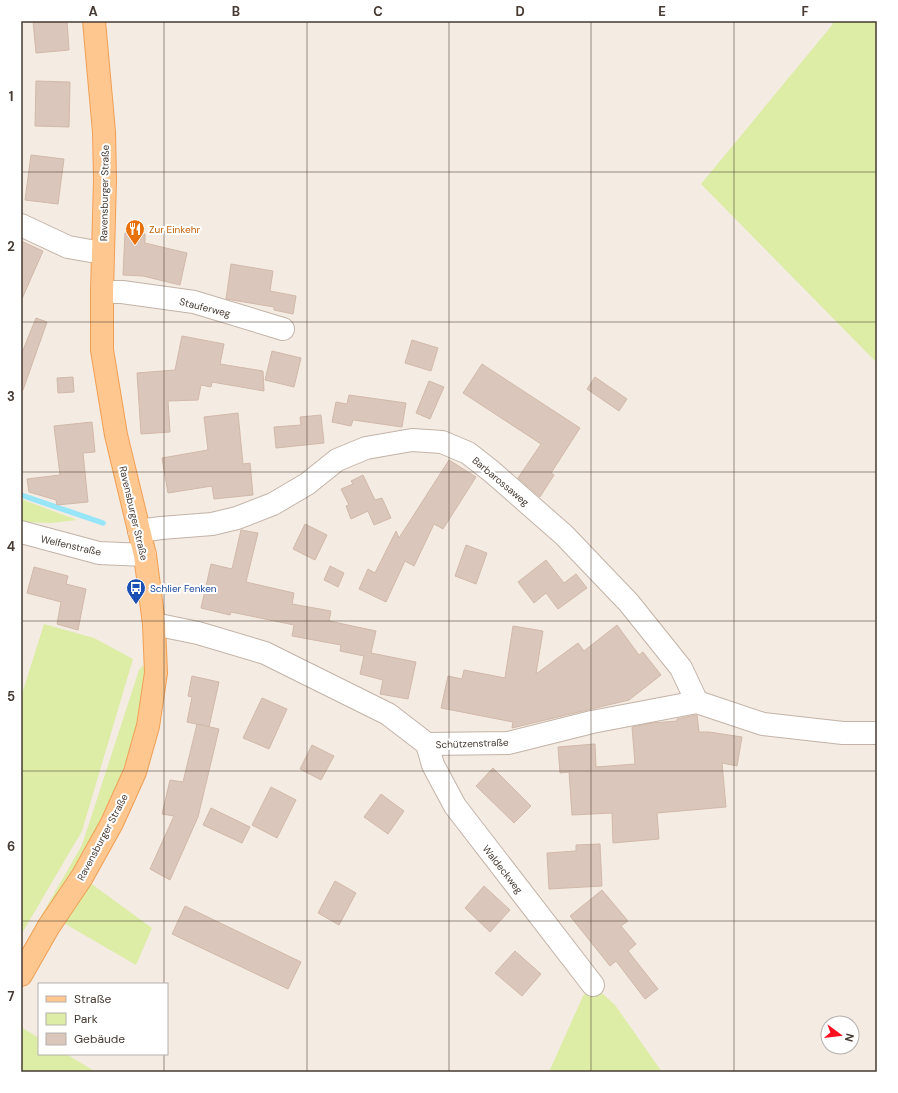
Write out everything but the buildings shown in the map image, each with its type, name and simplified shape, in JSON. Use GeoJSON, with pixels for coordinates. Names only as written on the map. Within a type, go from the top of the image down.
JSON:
{"type":"FeatureCollection","features":[{"type":"Feature","properties":{"kind":"main road","name":"Ravensburger Straße"},"geometry":{"type":"LineString","coordinates":[[21,975],[50,926],[82,877],[112,823],[135,772],[148,726],[156,673],[154,624],[145,555],[116,435],[102,350],[102,253],[105,179],[104,132],[94,21]]}},
{"type":"Feature","properties":{"kind":"street"},"geometry":{"type":"LineString","coordinates":[[21,225],[68,247],[102,253]]}},
{"type":"Feature","properties":{"kind":"street","name":"Stauferweg"},"geometry":{"type":"LineString","coordinates":[[102,292],[122,292],[194,302],[283,329]]}},
{"type":"Feature","properties":{"kind":"street","name":"Barbarossaweg"},"geometry":{"type":"LineString","coordinates":[[139,532],[161,528],[212,524],[237,518],[273,504],[307,484],[337,460],[366,448],[412,440],[442,442],[468,453],[491,471],[564,536],[629,603],[681,668],[697,702]]}},
{"type":"Feature","properties":{"kind":"street","name":"Welfenstraße"},"geometry":{"type":"LineString","coordinates":[[21,532],[99,553],[145,555]]}},
{"type":"Feature","properties":{"kind":"street","name":"Schützenstraße"},"geometry":{"type":"LineString","coordinates":[[154,624],[198,633],[265,653],[388,714],[427,744],[508,743],[592,722],[697,702],[763,724],[843,733],[877,734]]}},
{"type":"Feature","properties":{"kind":"street","name":"Waldeckweg"},"geometry":{"type":"LineString","coordinates":[[427,744],[433,765],[455,806],[593,985]]}},
{"type":"Feature","properties":{"kind":"green space"},"geometry":{"type":"Polygon","coordinates":[[[831,21],[877,21],[877,363],[701,184],[833,24],[831,21]]]}},
{"type":"Feature","properties":{"kind":"green space"},"geometry":{"type":"Polygon","coordinates":[[[21,499],[77,520],[51,523],[21,522],[21,499]]]}},
{"type":"Feature","properties":{"kind":"green space"},"geometry":{"type":"Polygon","coordinates":[[[44,624],[94,638],[133,659],[82,831],[21,935],[21,697],[44,624]]]}},
{"type":"Feature","properties":{"kind":"green space"},"geometry":{"type":"Polygon","coordinates":[[[143,665],[147,682],[136,735],[103,821],[21,958],[21,951],[82,845],[139,670],[143,665]]]}},
{"type":"Feature","properties":{"kind":"green space"},"geometry":{"type":"Polygon","coordinates":[[[89,882],[152,928],[136,965],[62,922],[89,882]]]}},
{"type":"Feature","properties":{"kind":"green space"},"geometry":{"type":"Polygon","coordinates":[[[593,985],[615,1005],[662,1072],[549,1072],[583,996],[593,985]]]}},
{"type":"Feature","properties":{"kind":"green space"},"geometry":{"type":"Polygon","coordinates":[[[21,1027],[38,1037],[38,1055],[68,1055],[96,1072],[21,1072],[21,1027]]]}},
{"type":"Feature","properties":{"kind":"waterway"},"geometry":{"type":"LineString","coordinates":[[21,495],[103,523]]}},
{"type":"Feature","properties":{"kind":"place","name":"Zur Einkehr"},"geometry":{"type":"Point","coordinates":[135,246]}},
{"type":"Feature","properties":{"kind":"place","name":"Schlier Fenken"},"geometry":{"type":"Point","coordinates":[136,605]}}]}
